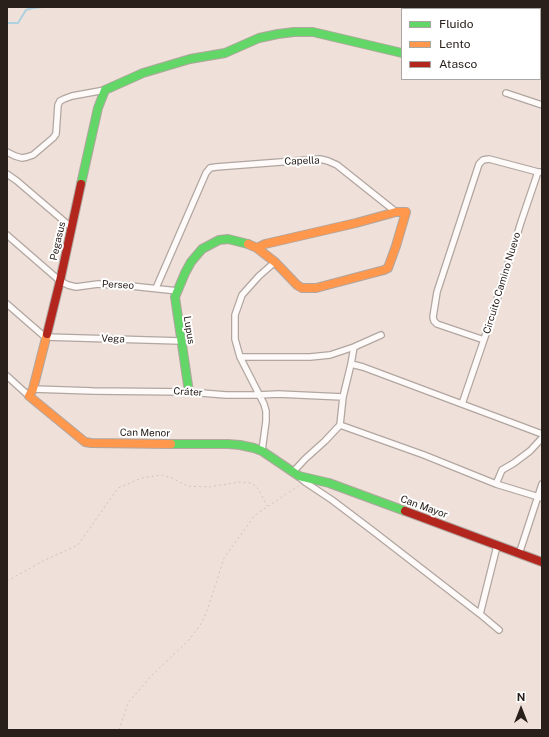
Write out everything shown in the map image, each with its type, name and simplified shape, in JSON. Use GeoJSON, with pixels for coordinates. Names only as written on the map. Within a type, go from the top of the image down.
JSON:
{"type":"FeatureCollection","features":[{"type":"Feature","properties":{"kind":"street"},"geometry":{"type":"LineString","coordinates":[[7,152],[22,158],[33,155],[53,138],[56,134],[58,105],[60,101],[64,99],[72,96],[105,90],[143,73],[190,59],[226,53],[260,38],[278,34],[304,32],[317,33],[401,54]]}},
{"type":"Feature","properties":{"kind":"street","name":"Pegasus"},"geometry":{"type":"LineString","coordinates":[[31,392],[60,281],[98,108],[105,90]]}},
{"type":"Feature","properties":{"kind":"street"},"geometry":{"type":"LineString","coordinates":[[506,93],[542,105]]}},
{"type":"Feature","properties":{"kind":"street","name":"Capella"},"geometry":{"type":"LineString","coordinates":[[156,288],[206,173],[210,168],[320,159],[337,165],[396,212]]}},
{"type":"Feature","properties":{"kind":"street","name":"Circuito Camino Nuevo"},"geometry":{"type":"LineString","coordinates":[[489,159],[540,172],[521,222],[484,340],[437,324],[433,317],[438,292],[479,164],[483,160],[489,159]]}},
{"type":"Feature","properties":{"kind":"street"},"geometry":{"type":"LineString","coordinates":[[7,174],[72,228]]}},
{"type":"Feature","properties":{"kind":"street"},"geometry":{"type":"LineString","coordinates":[[257,248],[265,244],[396,212]]}},
{"type":"Feature","properties":{"kind":"street","name":"Lupus"},"geometry":{"type":"LineString","coordinates":[[189,392],[176,315],[175,297],[191,262],[202,249],[219,240],[228,239],[249,244],[257,248],[275,262],[297,285],[302,288],[316,288],[388,268],[406,212],[396,212]]}},
{"type":"Feature","properties":{"kind":"street"},"geometry":{"type":"LineString","coordinates":[[7,235],[60,281]]}},
{"type":"Feature","properties":{"kind":"street"},"geometry":{"type":"LineString","coordinates":[[262,451],[266,411],[264,404],[258,395],[240,357],[235,339],[235,315],[242,295],[259,276],[275,262]]}},
{"type":"Feature","properties":{"kind":"street","name":"Perseo"},"geometry":{"type":"LineString","coordinates":[[60,281],[76,287],[98,284],[178,291]]}},
{"type":"Feature","properties":{"kind":"street"},"geometry":{"type":"LineString","coordinates":[[7,304],[45,337]]}},
{"type":"Feature","properties":{"kind":"street"},"geometry":{"type":"LineString","coordinates":[[240,357],[310,357],[330,355],[354,347],[381,335]]}},
{"type":"Feature","properties":{"kind":"street","name":"Vega"},"geometry":{"type":"LineString","coordinates":[[45,337],[181,340]]}},
{"type":"Feature","properties":{"kind":"street"},"geometry":{"type":"LineString","coordinates":[[462,404],[484,340]]}},
{"type":"Feature","properties":{"kind":"street"},"geometry":{"type":"LineString","coordinates":[[354,347],[343,397],[340,425],[305,459],[296,474],[305,482],[332,500],[499,630]]}},
{"type":"Feature","properties":{"kind":"street"},"geometry":{"type":"LineString","coordinates":[[351,364],[363,367],[542,434]]}},
{"type":"Feature","properties":{"kind":"street","name":"Can Menor"},"geometry":{"type":"LineString","coordinates":[[7,376],[31,392],[85,442],[240,445],[262,451],[296,474]]}},
{"type":"Feature","properties":{"kind":"street","name":"Cráter"},"geometry":{"type":"LineString","coordinates":[[31,392],[189,392],[226,395],[278,394],[343,397]]}},
{"type":"Feature","properties":{"kind":"street"},"geometry":{"type":"LineString","coordinates":[[340,425],[424,455],[496,484],[540,497]]}},
{"type":"Feature","properties":{"kind":"street"},"geometry":{"type":"LineString","coordinates":[[496,484],[502,470],[530,451],[542,438]]}},
{"type":"Feature","properties":{"kind":"street","name":"Can Mayor"},"geometry":{"type":"LineString","coordinates":[[296,474],[329,483],[542,562]]}},
{"type":"Feature","properties":{"kind":"street"},"geometry":{"type":"LineString","coordinates":[[519,554],[540,497],[542,484]]}},
{"type":"Feature","properties":{"kind":"street"},"geometry":{"type":"LineString","coordinates":[[480,614],[497,546]]}},
{"type":"Feature","properties":{"kind":"path"},"geometry":{"type":"LineString","coordinates":[[7,581],[45,560],[78,545],[118,488],[142,478],[161,475],[172,478],[187,486],[209,487],[239,482],[252,483],[259,490],[267,507]]}},
{"type":"Feature","properties":{"kind":"path"},"geometry":{"type":"LineString","coordinates":[[119,730],[128,702],[150,677],[188,641],[201,624],[208,608],[224,558],[255,515],[305,482]]}},
{"type":"Feature","properties":{"kind":"waterway"},"geometry":{"type":"LineString","coordinates":[[7,23],[18,23],[26,10],[43,7]]}},
{"type":"Feature","properties":{"kind":"traffic: fast"},"geometry":{"type":"LineString","coordinates":[[81,184],[98,108],[105,90],[143,73],[190,59],[225,53],[259,38],[294,32],[313,32],[401,53]]}},
{"type":"Feature","properties":{"kind":"traffic: fast"},"geometry":{"type":"LineString","coordinates":[[189,392],[175,297],[191,262],[202,249],[219,240],[228,239],[248,244]]}},
{"type":"Feature","properties":{"kind":"traffic: fast"},"geometry":{"type":"LineString","coordinates":[[171,444],[228,444],[254,448],[262,451],[299,476],[329,483],[405,511]]}},
{"type":"Feature","properties":{"kind":"traffic: slow"},"geometry":{"type":"LineString","coordinates":[[248,244],[257,248],[265,244],[396,212],[406,212],[388,268],[316,288],[302,288],[297,285],[275,262],[257,248]]}},
{"type":"Feature","properties":{"kind":"traffic: slow"},"geometry":{"type":"LineString","coordinates":[[47,334],[33,389],[29,396],[85,442],[171,444]]}},
{"type":"Feature","properties":{"kind":"traffic: jam"},"geometry":{"type":"LineString","coordinates":[[47,334],[81,184]]}},
{"type":"Feature","properties":{"kind":"traffic: jam"},"geometry":{"type":"LineString","coordinates":[[405,511],[542,562]]}}]}
